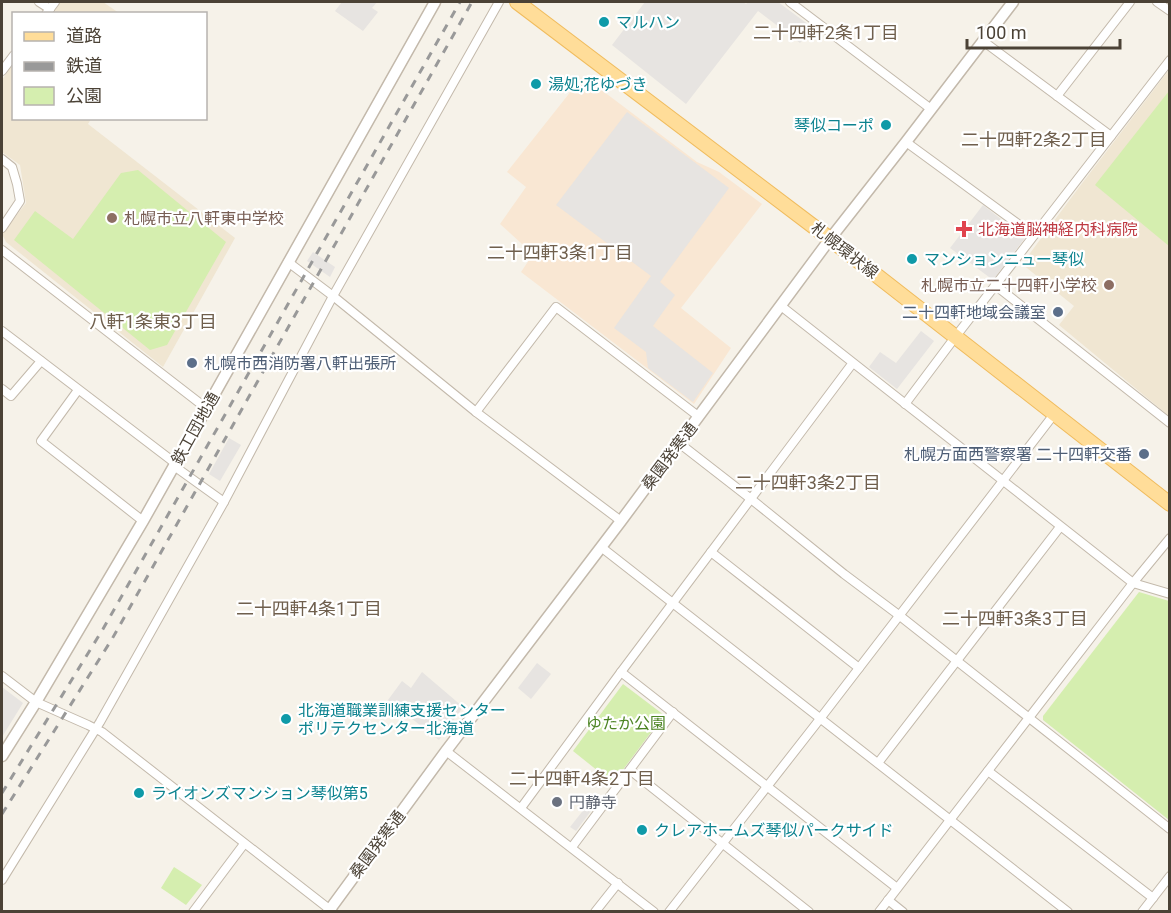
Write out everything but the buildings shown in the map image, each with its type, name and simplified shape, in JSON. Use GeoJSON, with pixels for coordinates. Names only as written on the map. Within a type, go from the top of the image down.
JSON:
{"type":"FeatureCollection","features":[{"type":"Feature","properties":{"kind":"main road","name":"札幌環状線"},"geometry":{"type":"LineString","coordinates":[[517,2],[830,239],[1170,504]]}},
{"type":"Feature","properties":{"kind":"street"},"geometry":{"type":"LineString","coordinates":[[39,2],[50,8]]}},
{"type":"Feature","properties":{"kind":"street","name":"鉄工団地通"},"geometry":{"type":"LineString","coordinates":[[2,755],[36,702],[143,520],[435,2]]}},
{"type":"Feature","properties":{"kind":"street"},"geometry":{"type":"LineString","coordinates":[[2,880],[96,729],[224,502],[333,296],[499,2]]}},
{"type":"Feature","properties":{"kind":"street"},"geometry":{"type":"LineString","coordinates":[[790,2],[932,109]]}},
{"type":"Feature","properties":{"kind":"street","name":"桑園発寒通"},"geometry":{"type":"LineString","coordinates":[[330,911],[446,751],[621,521],[830,239],[1013,2]]}},
{"type":"Feature","properties":{"kind":"street"},"geometry":{"type":"LineString","coordinates":[[1057,96],[1130,2]]}},
{"type":"Feature","properties":{"kind":"street"},"geometry":{"type":"LineString","coordinates":[[1157,2],[1170,11]]}},
{"type":"Feature","properties":{"kind":"street"},"geometry":{"type":"LineString","coordinates":[[983,41],[1111,136]]}},
{"type":"Feature","properties":{"kind":"street"},"geometry":{"type":"LineString","coordinates":[[905,404],[1170,60]]}},
{"type":"Feature","properties":{"kind":"street"},"geometry":{"type":"LineString","coordinates":[[906,142],[1034,235]]}},
{"type":"Feature","properties":{"kind":"street"},"geometry":{"type":"LineString","coordinates":[[2,159],[12,167],[20,201],[2,228]]}},
{"type":"Feature","properties":{"kind":"street"},"geometry":{"type":"LineString","coordinates":[[2,250],[206,408]]}},
{"type":"Feature","properties":{"kind":"street"},"geometry":{"type":"LineString","coordinates":[[288,262],[477,412],[621,521]]}},
{"type":"Feature","properties":{"kind":"street"},"geometry":{"type":"LineString","coordinates":[[995,285],[1170,423]]}},
{"type":"Feature","properties":{"kind":"street"},"geometry":{"type":"LineString","coordinates":[[781,306],[1132,583],[1170,594]]}},
{"type":"Feature","properties":{"kind":"street"},"geometry":{"type":"LineString","coordinates":[[477,412],[556,307],[698,416]]}},
{"type":"Feature","properties":{"kind":"street"},"geometry":{"type":"LineString","coordinates":[[2,331],[224,502]]}},
{"type":"Feature","properties":{"kind":"street"},"geometry":{"type":"LineString","coordinates":[[2,389],[11,396],[41,361]]}},
{"type":"Feature","properties":{"kind":"street"},"geometry":{"type":"LineString","coordinates":[[521,808],[852,364]]}},
{"type":"Feature","properties":{"kind":"street"},"geometry":{"type":"LineString","coordinates":[[78,390],[42,441],[143,520]]}},
{"type":"Feature","properties":{"kind":"street"},"geometry":{"type":"LineString","coordinates":[[669,912],[1054,414]]}},
{"type":"Feature","properties":{"kind":"street"},"geometry":{"type":"LineString","coordinates":[[679,443],[1170,829]]}},
{"type":"Feature","properties":{"kind":"street"},"geometry":{"type":"LineString","coordinates":[[878,763],[1060,527]]}},
{"type":"Feature","properties":{"kind":"street"},"geometry":{"type":"LineString","coordinates":[[879,912],[1132,583],[1170,538]]}},
{"type":"Feature","properties":{"kind":"street"},"geometry":{"type":"LineString","coordinates":[[601,547],[1068,912]]}},
{"type":"Feature","properties":{"kind":"street"},"geometry":{"type":"LineString","coordinates":[[711,552],[859,668]]}},
{"type":"Feature","properties":{"kind":"street"},"geometry":{"type":"LineString","coordinates":[[621,672],[897,888]]}},
{"type":"Feature","properties":{"kind":"street"},"geometry":{"type":"LineString","coordinates":[[2,676],[36,702],[102,732],[330,911]]}},
{"type":"Feature","properties":{"kind":"street"},"geometry":{"type":"LineString","coordinates":[[572,848],[673,712]]}},
{"type":"Feature","properties":{"kind":"street"},"geometry":{"type":"LineString","coordinates":[[446,751],[654,912]]}},
{"type":"Feature","properties":{"kind":"street"},"geometry":{"type":"LineString","coordinates":[[630,770],[809,912]]}},
{"type":"Feature","properties":{"kind":"street"},"geometry":{"type":"LineString","coordinates":[[988,771],[1153,898]]}},
{"type":"Feature","properties":{"kind":"street"},"geometry":{"type":"LineString","coordinates":[[193,912],[244,844]]}},
{"type":"Feature","properties":{"kind":"street"},"geometry":{"type":"LineString","coordinates":[[1142,912],[1170,876]]}},
{"type":"Feature","properties":{"kind":"street"},"geometry":{"type":"LineString","coordinates":[[595,912],[618,883]]}},
{"type":"Feature","properties":{"kind":"street"},"geometry":{"type":"LineString","coordinates":[[888,900],[903,912]]}},
{"type":"Feature","properties":{"kind":"shaded area"},"geometry":{"type":"Polygon","coordinates":[[[60,2],[103,2],[118,12],[52,12],[60,2]]]}},
{"type":"Feature","properties":{"kind":"shaded area"},"geometry":{"type":"Polygon","coordinates":[[[342,2],[377,2],[372,8],[378,12],[363,31],[335,11],[342,2]]]}},
{"type":"Feature","properties":{"kind":"shaded area"},"geometry":{"type":"Polygon","coordinates":[[[645,2],[743,2],[746,4],[748,2],[778,2],[813,28],[800,43],[758,11],[686,104],[612,45],[645,2]]]}},
{"type":"Feature","properties":{"kind":"shaded area","name":"札幌市立八軒東中学校"},"geometry":{"type":"Polygon","coordinates":[[[12,65],[12,120],[90,120],[88,124],[235,238],[163,367],[6,242],[2,234],[26,203],[20,165],[2,152],[2,80],[12,65]]]}},
{"type":"Feature","properties":{"kind":"shaded area","name":"札幌市立二十四軒小学校"},"geometry":{"type":"Polygon","coordinates":[[[1169,70],[1169,416],[1059,325],[1074,306],[1022,264],[1169,70]]]}},
{"type":"Feature","properties":{"kind":"shaded area"},"geometry":{"type":"Polygon","coordinates":[[[583,76],[697,162],[719,172],[762,204],[681,308],[731,348],[694,404],[521,272],[533,254],[500,224],[526,187],[507,172],[583,76]]]}},
{"type":"Feature","properties":{"kind":"shaded area"},"geometry":{"type":"Polygon","coordinates":[[[627,112],[729,188],[660,282],[675,295],[653,326],[713,373],[693,402],[648,368],[646,352],[614,328],[651,276],[556,205],[627,112]]]}},
{"type":"Feature","properties":{"kind":"shaded area"},"geometry":{"type":"Polygon","coordinates":[[[983,205],[1025,238],[993,280],[950,248],[983,205]]]}},
{"type":"Feature","properties":{"kind":"shaded area"},"geometry":{"type":"Polygon","coordinates":[[[313,252],[335,267],[330,277],[307,261],[313,252]]]}},
{"type":"Feature","properties":{"kind":"shaded area"},"geometry":{"type":"Polygon","coordinates":[[[921,331],[934,341],[897,389],[869,367],[880,352],[896,363],[921,331]]]}},
{"type":"Feature","properties":{"kind":"shaded area"},"geometry":{"type":"Polygon","coordinates":[[[229,438],[241,445],[220,481],[209,474],[229,438]]]}},
{"type":"Feature","properties":{"kind":"shaded area"},"geometry":{"type":"Polygon","coordinates":[[[537,663],[551,674],[531,699],[518,688],[537,663]]]}},
{"type":"Feature","properties":{"kind":"shaded area"},"geometry":{"type":"Polygon","coordinates":[[[422,672],[463,707],[439,740],[388,700],[402,681],[411,688],[422,672]]]}},
{"type":"Feature","properties":{"kind":"shaded area"},"geometry":{"type":"Polygon","coordinates":[[[2,687],[23,703],[2,737],[2,687]]]}},
{"type":"Feature","properties":{"kind":"shaded area"},"geometry":{"type":"Polygon","coordinates":[[[589,803],[594,807],[576,831],[570,827],[589,803]]]}},
{"type":"Feature","properties":{"kind":"green space"},"geometry":{"type":"Polygon","coordinates":[[[1169,91],[1169,246],[1095,185],[1169,91]]]}},
{"type":"Feature","properties":{"kind":"green space"},"geometry":{"type":"Polygon","coordinates":[[[138,170],[226,242],[167,345],[150,350],[14,240],[35,211],[73,239],[121,173],[138,170]]]}},
{"type":"Feature","properties":{"kind":"green space"},"geometry":{"type":"Polygon","coordinates":[[[1139,592],[1169,601],[1169,820],[1043,720],[1043,716],[1139,592]]]}},
{"type":"Feature","properties":{"kind":"green space","name":"ゆたか公園"},"geometry":{"type":"Polygon","coordinates":[[[623,684],[664,715],[613,783],[573,751],[623,684]]]}},
{"type":"Feature","properties":{"kind":"green space"},"geometry":{"type":"Polygon","coordinates":[[[174,867],[202,885],[186,905],[161,888],[174,867]]]}},
{"type":"Feature","properties":{"kind":"railway"},"geometry":{"type":"LineString","coordinates":[[2,793],[103,629],[460,2]]}},
{"type":"Feature","properties":{"kind":"railway"},"geometry":{"type":"LineString","coordinates":[[2,814],[112,639],[472,2]]}},
{"type":"Feature","properties":{"kind":"place","name":"マルハン"},"geometry":{"type":"Point","coordinates":[604,22]}},
{"type":"Feature","properties":{"kind":"place","name":"湯処;花ゆづき"},"geometry":{"type":"Point","coordinates":[536,84]}},
{"type":"Feature","properties":{"kind":"place","name":"琴似コーポ"},"geometry":{"type":"Point","coordinates":[886,125]}},
{"type":"Feature","properties":{"kind":"place","name":"札幌市立八軒東中学校"},"geometry":{"type":"Point","coordinates":[112,218]}},
{"type":"Feature","properties":{"kind":"place","name":"北海道脳神経内科病院"},"geometry":{"type":"Point","coordinates":[964,229]}},
{"type":"Feature","properties":{"kind":"place","name":"マンションニュー琴似"},"geometry":{"type":"Point","coordinates":[912,259]}},
{"type":"Feature","properties":{"kind":"place","name":"札幌市立二十四軒小学校"},"geometry":{"type":"Point","coordinates":[1109,285]}},
{"type":"Feature","properties":{"kind":"place","name":"二十四軒地域会議室"},"geometry":{"type":"Point","coordinates":[1058,312]}},
{"type":"Feature","properties":{"kind":"place","name":"札幌市西消防署八軒出張所"},"geometry":{"type":"Point","coordinates":[192,363]}},
{"type":"Feature","properties":{"kind":"place","name":"札幌方面西警察署 二十四軒交番"},"geometry":{"type":"Point","coordinates":[1144,454]}},
{"type":"Feature","properties":{"kind":"place","name":"北海道職業訓練支援センター ポリテクセンター北海道"},"geometry":{"type":"Point","coordinates":[286,719]}},
{"type":"Feature","properties":{"kind":"place","name":"ライオンズマンション琴似第5"},"geometry":{"type":"Point","coordinates":[139,793]}},
{"type":"Feature","properties":{"kind":"place","name":"円静寺"},"geometry":{"type":"Point","coordinates":[557,802]}},
{"type":"Feature","properties":{"kind":"place","name":"クレアホームズ琴似パークサイド"},"geometry":{"type":"Point","coordinates":[642,830]}},
{"type":"Feature","properties":{"kind":"district","name":"二十四軒2条1丁目"},"geometry":{"type":"Point","coordinates":[826,33]}},
{"type":"Feature","properties":{"kind":"district","name":"二十四軒2条2丁目"},"geometry":{"type":"Point","coordinates":[1034,140]}},
{"type":"Feature","properties":{"kind":"district","name":"二十四軒3条1丁目"},"geometry":{"type":"Point","coordinates":[560,253]}},
{"type":"Feature","properties":{"kind":"district","name":"八軒1条東3丁目"},"geometry":{"type":"Point","coordinates":[153,322]}},
{"type":"Feature","properties":{"kind":"district","name":"二十四軒3条2丁目"},"geometry":{"type":"Point","coordinates":[808,483]}},
{"type":"Feature","properties":{"kind":"district","name":"二十四軒4条1丁目"},"geometry":{"type":"Point","coordinates":[309,609]}},
{"type":"Feature","properties":{"kind":"district","name":"二十四軒3条3丁目"},"geometry":{"type":"Point","coordinates":[1015,619]}},
{"type":"Feature","properties":{"kind":"district","name":"二十四軒4条2丁目"},"geometry":{"type":"Point","coordinates":[582,779]}}]}
